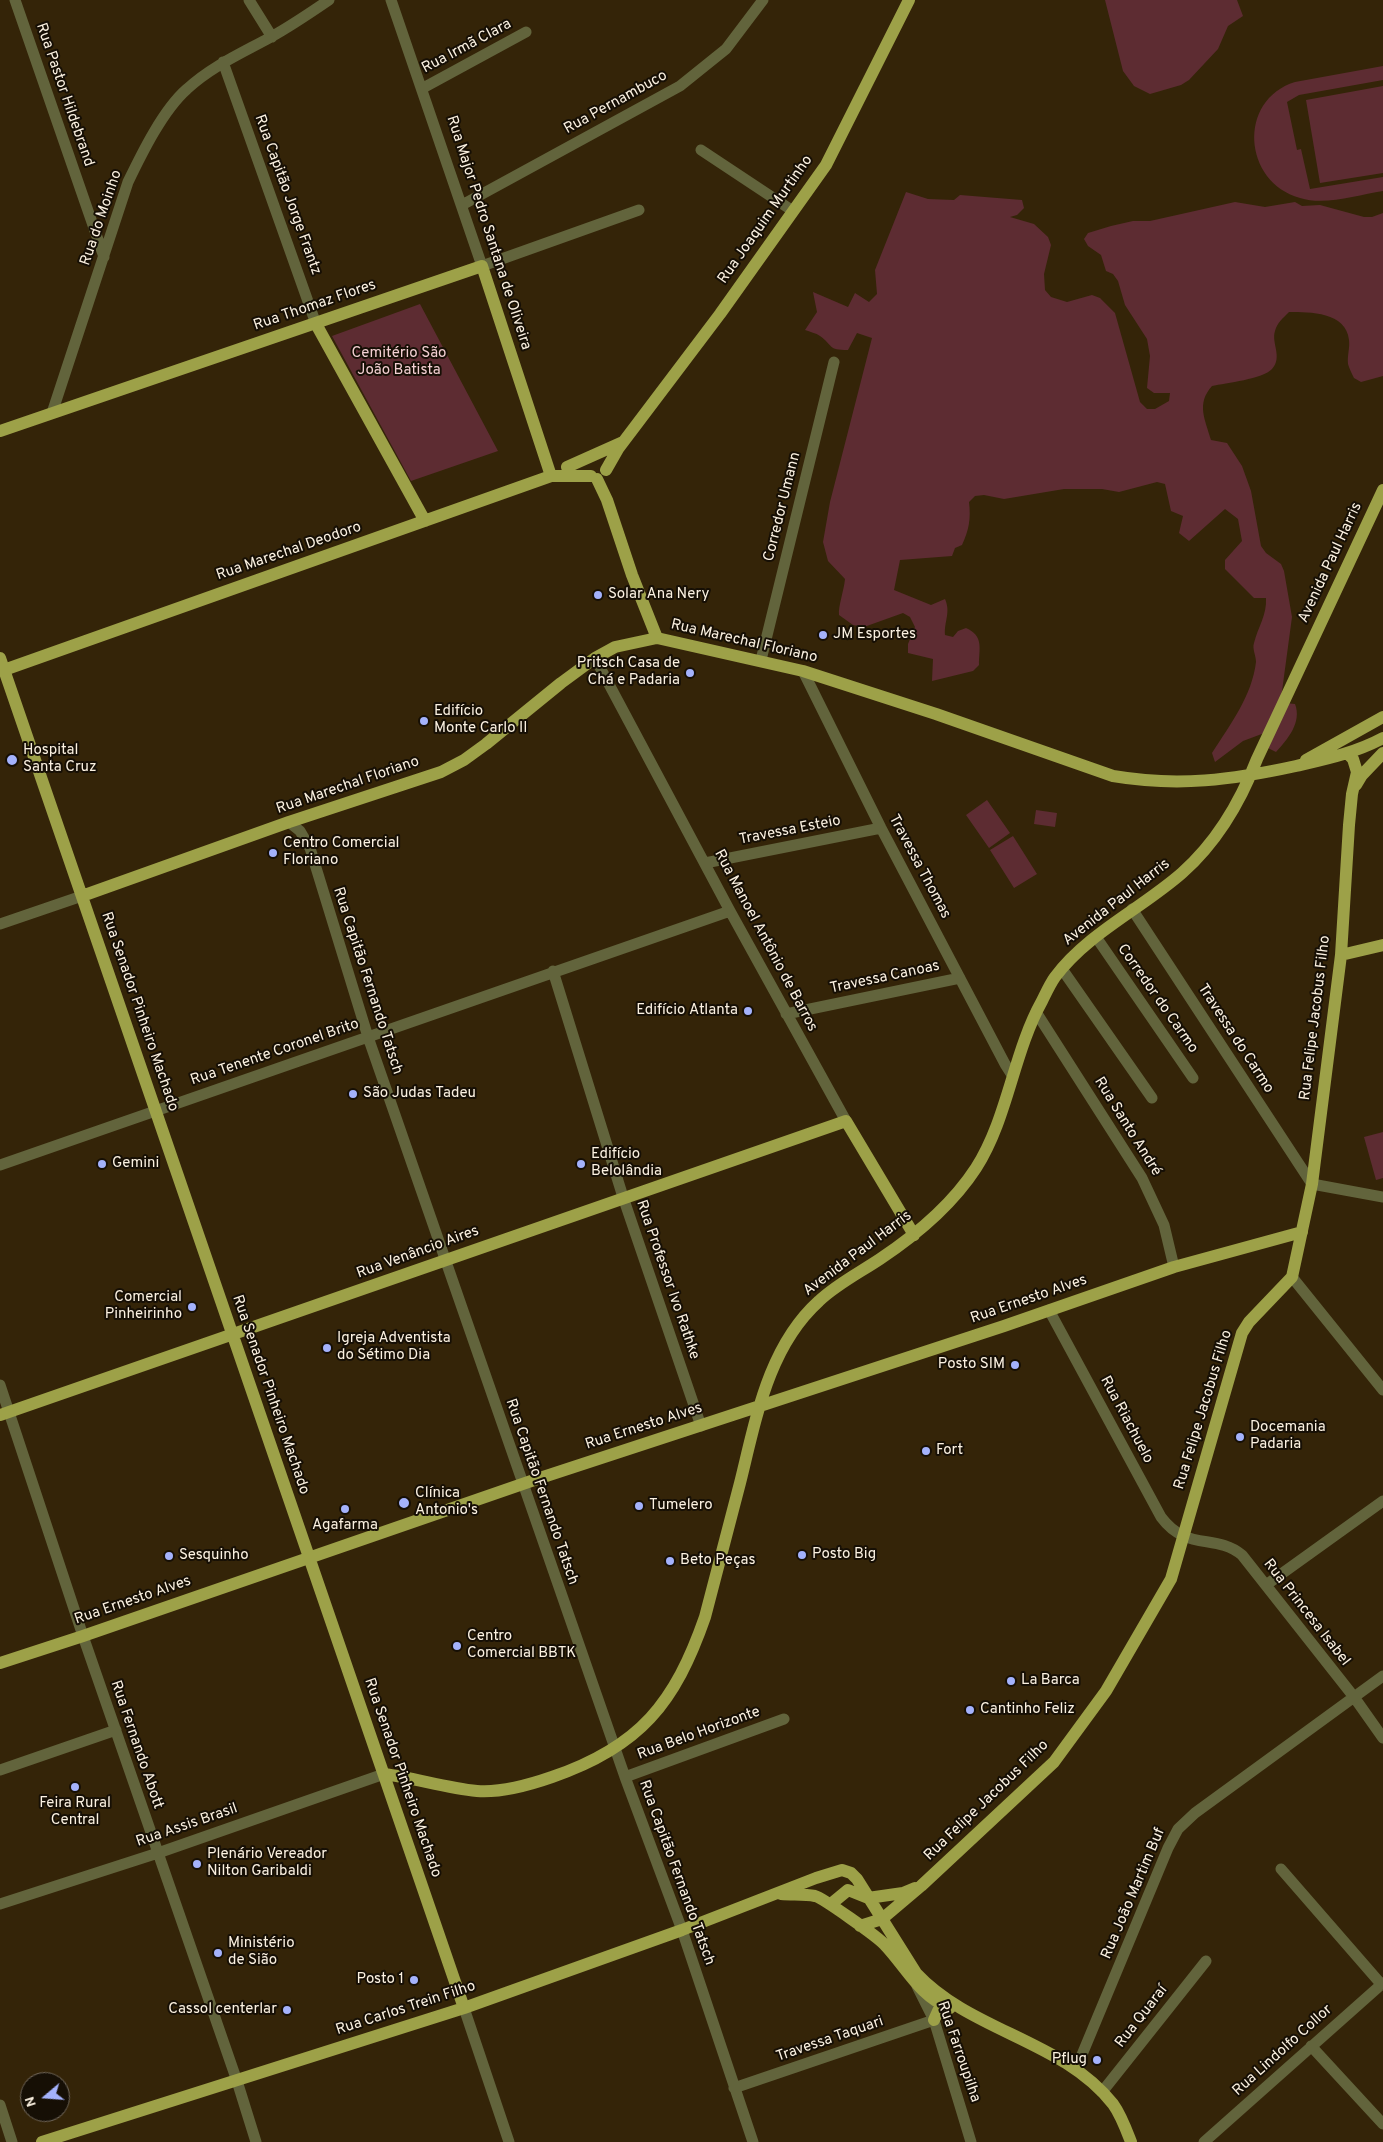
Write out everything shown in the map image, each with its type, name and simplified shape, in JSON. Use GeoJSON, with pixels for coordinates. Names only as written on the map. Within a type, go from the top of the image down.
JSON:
{"type":"FeatureCollection","features":[{"type":"Feature","properties":{"kind":"main road","name":"Rua Joaquim Murtinho"},"geometry":{"type":"LineString","coordinates":[[546,460],[557,467],[598,471],[621,445],[720,314],[826,165],[909,0]]}},
{"type":"Feature","properties":{"kind":"main road","name":"Rua Thomaz Flores"},"geometry":{"type":"LineString","coordinates":[[0,431],[482,266]]}},
{"type":"Feature","properties":{"kind":"main road","name":"Rua Major Pedro Santana de Oliveira"},"geometry":{"type":"LineString","coordinates":[[482,266],[551,476]]}},
{"type":"Feature","properties":{"kind":"main road","name":"Rua Capitão Jorge Frantz"},"geometry":{"type":"LineString","coordinates":[[316,324],[425,521]]}},
{"type":"Feature","properties":{"kind":"main road","name":"Rua Joaquim Murtinho"},"geometry":{"type":"LineString","coordinates":[[567,467],[621,445]]}},
{"type":"Feature","properties":{"kind":"main road","name":"Rua Marechal Deodoro"},"geometry":{"type":"LineString","coordinates":[[1,666],[551,476],[598,471]]}},
{"type":"Feature","properties":{"kind":"main road"},"geometry":{"type":"LineString","coordinates":[[598,471],[632,575],[657,638]]}},
{"type":"Feature","properties":{"kind":"main road","name":"Avenida Paul Harris"},"geometry":{"type":"LineString","coordinates":[[384,1774],[479,1791],[513,1788],[579,1768],[615,1748],[639,1730],[659,1709],[677,1684],[694,1650],[705,1617],[760,1406],[776,1359],[798,1322],[818,1301],[914,1235],[954,1195],[978,1166],[995,1128],[1012,1075],[1036,1012],[1054,978],[1096,937],[1180,875],[1211,845],[1245,790],[1257,759],[1383,490]]}},
{"type":"Feature","properties":{"kind":"main road","name":"Rua Marechal Floriano"},"geometry":{"type":"LineString","coordinates":[[82,896],[289,822],[441,772],[464,760],[596,658],[615,648],[657,638],[803,671],[936,714],[1113,776],[1143,781],[1165,782],[1222,779],[1266,774],[1327,760],[1382,742]]}},
{"type":"Feature","properties":{"kind":"main road","name":"Rua Senador Pinheiro Machado"},"geometry":{"type":"LineString","coordinates":[[1,666],[82,896],[464,2008]]}},
{"type":"Feature","properties":{"kind":"main road"},"geometry":{"type":"LineString","coordinates":[[1295,766],[1383,717]]}},
{"type":"Feature","properties":{"kind":"main road"},"geometry":{"type":"LineString","coordinates":[[1357,772],[1382,742]]}},
{"type":"Feature","properties":{"kind":"main road"},"geometry":{"type":"LineString","coordinates":[[1352,794],[1382,742]]}},
{"type":"Feature","properties":{"kind":"main road"},"geometry":{"type":"LineString","coordinates":[[1347,753],[1353,759],[1357,772]]}},
{"type":"Feature","properties":{"kind":"main road","name":"Rua Felipe Jacobus Filho"},"geometry":{"type":"LineString","coordinates":[[882,1919],[921,1886],[1054,1762],[1106,1692],[1172,1579],[1242,1333],[1249,1322],[1292,1277],[1312,1184],[1341,955],[1352,794],[1357,772]]}},
{"type":"Feature","properties":{"kind":"main road"},"geometry":{"type":"LineString","coordinates":[[1341,955],[1383,945]]}},
{"type":"Feature","properties":{"kind":"main road","name":"Rua Venâncio Aires"},"geometry":{"type":"LineString","coordinates":[[5,1413],[233,1336],[623,1197],[846,1121]]}},
{"type":"Feature","properties":{"kind":"main road","name":"Rua Manoel Antônio de Barros"},"geometry":{"type":"LineString","coordinates":[[846,1121],[914,1235]]}},
{"type":"Feature","properties":{"kind":"main road","name":"Rua Ernesto Alves"},"geometry":{"type":"LineString","coordinates":[[0,1663],[522,1484],[1174,1267],[1302,1232]]}},
{"type":"Feature","properties":{"kind":"main road","name":"Rua Carlos Trein Filho"},"geometry":{"type":"LineString","coordinates":[[42,2142],[464,2008],[842,1870],[851,1873],[882,1919],[916,1978]]}},
{"type":"Feature","properties":{"kind":"main road"},"geometry":{"type":"LineString","coordinates":[[831,1904],[848,1890],[868,1898],[903,1893],[921,1886]]}},
{"type":"Feature","properties":{"kind":"main road"},"geometry":{"type":"LineString","coordinates":[[776,1894],[815,1896],[831,1904],[885,1945],[916,1978],[933,2000],[946,2007],[971,2014]]}},
{"type":"Feature","properties":{"kind":"main road"},"geometry":{"type":"LineString","coordinates":[[860,1926],[882,1919]]}},
{"type":"Feature","properties":{"kind":"main road"},"geometry":{"type":"LineString","coordinates":[[916,1978],[971,2014],[1076,2069],[1102,2092],[1118,2112],[1130,2142]]}},
{"type":"Feature","properties":{"kind":"main road"},"geometry":{"type":"LineString","coordinates":[[934,2020],[939,2009],[946,2007]]}},
{"type":"Feature","properties":{"kind":"street","name":"Rua Pastor Hildebrand"},"geometry":{"type":"LineString","coordinates":[[15,0],[104,257]]}},
{"type":"Feature","properties":{"kind":"street"},"geometry":{"type":"LineString","coordinates":[[249,0],[272,37]]}},
{"type":"Feature","properties":{"kind":"street","name":"Rua do Moinho"},"geometry":{"type":"LineString","coordinates":[[52,413],[128,182],[146,146],[163,119],[185,90],[223,62],[272,37],[328,0]]}},
{"type":"Feature","properties":{"kind":"street","name":"Rua Major Pedro Santana de Oliveira"},"geometry":{"type":"LineString","coordinates":[[391,0],[423,88],[482,266]]}},
{"type":"Feature","properties":{"kind":"street","name":"Rua Pernambuco"},"geometry":{"type":"LineString","coordinates":[[462,205],[680,86],[726,49],[763,0]]}},
{"type":"Feature","properties":{"kind":"street","name":"Rua Irmã Clara"},"geometry":{"type":"LineString","coordinates":[[423,88],[526,32]]}},
{"type":"Feature","properties":{"kind":"street","name":"Rua Capitão Jorge Frantz"},"geometry":{"type":"LineString","coordinates":[[223,62],[316,324]]}},
{"type":"Feature","properties":{"kind":"street"},"geometry":{"type":"LineString","coordinates":[[701,150],[793,211]]}},
{"type":"Feature","properties":{"kind":"street","name":"Rua Thomaz Flores"},"geometry":{"type":"LineString","coordinates":[[482,266],[640,210]]}},
{"type":"Feature","properties":{"kind":"street","name":"Corredor Umann"},"geometry":{"type":"LineString","coordinates":[[761,660],[834,362]]}},
{"type":"Feature","properties":{"kind":"street","name":"Rua Manoel Antônio de Barros"},"geometry":{"type":"LineString","coordinates":[[596,658],[730,911],[846,1121]]}},
{"type":"Feature","properties":{"kind":"street","name":"Travessa Thomas"},"geometry":{"type":"LineString","coordinates":[[803,671],[881,828],[1012,1075]]}},
{"type":"Feature","properties":{"kind":"street","name":"Rua Capitão Fernando Tatsch"},"geometry":{"type":"LineString","coordinates":[[313,814],[307,823],[310,848],[368,1037],[624,1777],[682,1930],[753,2142]]}},
{"type":"Feature","properties":{"kind":"street","name":"Rua Capitão Fernando Tatsch"},"geometry":{"type":"LineString","coordinates":[[289,822],[300,831],[310,848]]}},
{"type":"Feature","properties":{"kind":"street","name":"Travessa Esteio"},"geometry":{"type":"LineString","coordinates":[[705,863],[881,828]]}},
{"type":"Feature","properties":{"kind":"street","name":"Rua Marechal Floriano"},"geometry":{"type":"LineString","coordinates":[[0,924],[82,896]]}},
{"type":"Feature","properties":{"kind":"street","name":"Travessa do Carmo"},"geometry":{"type":"LineString","coordinates":[[1132,909],[1312,1184]]}},
{"type":"Feature","properties":{"kind":"street","name":"Rua Tenente Coronel Brito"},"geometry":{"type":"LineString","coordinates":[[0,1165],[552,971],[730,911]]}},
{"type":"Feature","properties":{"kind":"street","name":"Corredor do Carmo"},"geometry":{"type":"LineString","coordinates":[[1096,937],[1193,1078]]}},
{"type":"Feature","properties":{"kind":"street"},"geometry":{"type":"LineString","coordinates":[[1062,970],[1152,1098]]}},
{"type":"Feature","properties":{"kind":"street","name":"Rua Professor Ivo Rathke"},"geometry":{"type":"LineString","coordinates":[[552,971],[623,1197],[700,1426]]}},
{"type":"Feature","properties":{"kind":"street","name":"Travessa Canoas"},"geometry":{"type":"LineString","coordinates":[[786,1014],[960,978]]}},
{"type":"Feature","properties":{"kind":"street","name":"Rua Santo André"},"geometry":{"type":"LineString","coordinates":[[1036,1012],[1142,1178],[1164,1225],[1174,1267]]}},
{"type":"Feature","properties":{"kind":"street"},"geometry":{"type":"LineString","coordinates":[[1312,1184],[1383,1197]]}},
{"type":"Feature","properties":{"kind":"street"},"geometry":{"type":"LineString","coordinates":[[1292,1277],[1383,1390]]}},
{"type":"Feature","properties":{"kind":"street","name":"Rua Riachuelo"},"geometry":{"type":"LineString","coordinates":[[1049,1310],[1161,1517],[1168,1527],[1184,1538]]}},
{"type":"Feature","properties":{"kind":"street","name":"Rua Fernando Abott"},"geometry":{"type":"LineString","coordinates":[[0,1385],[5,1413],[237,2081],[256,2142]]}},
{"type":"Feature","properties":{"kind":"street"},"geometry":{"type":"LineString","coordinates":[[1266,1586],[1383,1501]]}},
{"type":"Feature","properties":{"kind":"street","name":"Rua Princesa Isabel"},"geometry":{"type":"LineString","coordinates":[[1184,1538],[1221,1545],[1240,1553],[1354,1697],[1383,1738]]}},
{"type":"Feature","properties":{"kind":"street","name":"Rua João Martim Buf"},"geometry":{"type":"LineString","coordinates":[[1076,2069],[1168,1848],[1178,1829],[1195,1813],[1383,1676]]}},
{"type":"Feature","properties":{"kind":"street","name":"Rua Belo Horizonte"},"geometry":{"type":"LineString","coordinates":[[624,1777],[784,1719]]}},
{"type":"Feature","properties":{"kind":"street"},"geometry":{"type":"LineString","coordinates":[[0,1770],[116,1730]]}},
{"type":"Feature","properties":{"kind":"street","name":"Rua Assis Brasil"},"geometry":{"type":"LineString","coordinates":[[0,1904],[158,1853],[384,1774]]}},
{"type":"Feature","properties":{"kind":"street"},"geometry":{"type":"LineString","coordinates":[[1281,1869],[1382,1984]]}},
{"type":"Feature","properties":{"kind":"street","name":"Rua Quaraí"},"geometry":{"type":"LineString","coordinates":[[1102,2092],[1206,1961]]}},
{"type":"Feature","properties":{"kind":"street","name":"Rua Farroupilha"},"geometry":{"type":"LineString","coordinates":[[916,1978],[934,2020],[971,2142]]}},
{"type":"Feature","properties":{"kind":"street","name":"Rua Lindolfo Collor"},"geometry":{"type":"LineString","coordinates":[[1204,2142],[1382,1984]]}},
{"type":"Feature","properties":{"kind":"street","name":"Rua Senador Pinheiro Machado"},"geometry":{"type":"LineString","coordinates":[[464,2008],[509,2142]]}},
{"type":"Feature","properties":{"kind":"street","name":"Travessa Taquari"},"geometry":{"type":"LineString","coordinates":[[734,2088],[934,2020]]}},
{"type":"Feature","properties":{"kind":"street"},"geometry":{"type":"LineString","coordinates":[[1311,2046],[1382,2120]]}},
{"type":"Feature","properties":{"kind":"street"},"geometry":{"type":"LineString","coordinates":[[0,2105],[12,2142]]}},
{"type":"Feature","properties":{"kind":"green space"},"geometry":{"type":"Polygon","coordinates":[[[1105,0],[1237,0],[1243,16],[1228,26],[1218,49],[1189,80],[1181,85],[1150,94],[1134,86],[1123,71],[1105,0]]]}},
{"type":"Feature","properties":{"kind":"green space"},"geometry":{"type":"Polygon","coordinates":[[[1383,66],[1383,80],[1299,95],[1287,102],[1297,150],[1301,149],[1310,189],[1383,177],[1383,191],[1341,199],[1310,200],[1300,198],[1281,189],[1267,176],[1258,159],[1254,141],[1256,122],[1263,105],[1276,91],[1295,82],[1383,66]]]}},
{"type":"Feature","properties":{"kind":"green space"},"geometry":{"type":"Polygon","coordinates":[[[1383,86],[1383,173],[1320,183],[1306,100],[1383,86]]]}},
{"type":"Feature","properties":{"kind":"green space"},"geometry":{"type":"Polygon","coordinates":[[[906,192],[928,199],[954,200],[960,195],[1022,200],[1024,208],[1017,215],[1010,217],[1034,224],[1048,237],[1051,245],[1044,274],[1045,290],[1051,297],[1067,302],[1092,295],[1100,298],[1115,313],[1140,402],[1147,409],[1155,409],[1169,401],[1170,393],[1154,393],[1147,388],[1150,356],[1147,339],[1125,305],[1118,281],[1113,274],[1106,271],[1101,255],[1088,246],[1084,239],[1088,233],[1133,221],[1150,221],[1235,202],[1265,207],[1295,202],[1302,206],[1320,205],[1364,217],[1372,217],[1383,213],[1383,376],[1361,382],[1354,378],[1348,364],[1349,340],[1346,331],[1334,319],[1316,313],[1289,312],[1279,323],[1275,331],[1274,340],[1277,360],[1272,369],[1253,378],[1212,386],[1204,399],[1204,418],[1211,440],[1227,443],[1242,466],[1251,491],[1261,546],[1266,553],[1281,564],[1284,571],[1292,617],[1280,706],[1285,703],[1295,704],[1297,717],[1293,730],[1276,752],[1268,748],[1267,732],[1243,741],[1215,762],[1212,753],[1239,710],[1254,675],[1256,662],[1254,645],[1264,615],[1266,598],[1254,598],[1225,569],[1225,560],[1242,541],[1238,519],[1225,509],[1189,541],[1179,533],[1183,516],[1171,511],[1165,484],[1157,482],[1119,492],[1102,489],[1064,489],[1004,499],[984,495],[975,496],[969,502],[970,519],[964,540],[962,545],[955,548],[952,556],[900,560],[894,590],[931,605],[945,599],[947,613],[945,635],[953,637],[958,631],[966,628],[976,635],[980,648],[979,665],[973,671],[932,681],[933,659],[908,653],[908,644],[915,627],[910,617],[903,613],[864,627],[853,625],[839,615],[845,579],[828,561],[823,542],[830,502],[872,338],[857,333],[848,350],[841,350],[831,347],[818,335],[805,330],[817,312],[813,292],[848,307],[855,293],[869,302],[877,294],[875,270],[906,192]]]}},
{"type":"Feature","properties":{"kind":"green space","name":"Cemitério São João Batista"},"geometry":{"type":"Polygon","coordinates":[[[420,304],[498,451],[411,481],[332,336],[420,304]]]}},
{"type":"Feature","properties":{"kind":"green space"},"geometry":{"type":"Polygon","coordinates":[[[987,800],[1010,833],[989,848],[966,815],[987,800]]]}},
{"type":"Feature","properties":{"kind":"green space"},"geometry":{"type":"Polygon","coordinates":[[[1036,810],[1057,813],[1055,827],[1034,824],[1036,810]]]}},
{"type":"Feature","properties":{"kind":"green space"},"geometry":{"type":"Polygon","coordinates":[[[1013,836],[1037,874],[1014,888],[990,850],[1013,836]]]}},
{"type":"Feature","properties":{"kind":"green space"},"geometry":{"type":"Polygon","coordinates":[[[1383,1132],[1383,1178],[1376,1180],[1364,1137],[1383,1132]]]}},
{"type":"Feature","properties":{"kind":"place","name":"Solar Ana Nery"},"geometry":{"type":"Point","coordinates":[598,595]}},
{"type":"Feature","properties":{"kind":"place","name":"JM Esportes"},"geometry":{"type":"Point","coordinates":[823,635]}},
{"type":"Feature","properties":{"kind":"place","name":"Pritsch Casa de Chá e Padaria"},"geometry":{"type":"Point","coordinates":[690,673]}},
{"type":"Feature","properties":{"kind":"place","name":"Edifício Monte Carlo II"},"geometry":{"type":"Point","coordinates":[424,721]}},
{"type":"Feature","properties":{"kind":"place","name":"Hospital Santa Cruz"},"geometry":{"type":"Point","coordinates":[12,760]}},
{"type":"Feature","properties":{"kind":"place","name":"Centro Comercial Floriano"},"geometry":{"type":"Point","coordinates":[273,853]}},
{"type":"Feature","properties":{"kind":"place","name":"Edifício Atlanta"},"geometry":{"type":"Point","coordinates":[748,1011]}},
{"type":"Feature","properties":{"kind":"place","name":"São Judas Tadeu"},"geometry":{"type":"Point","coordinates":[353,1094]}},
{"type":"Feature","properties":{"kind":"place","name":"Gemini"},"geometry":{"type":"Point","coordinates":[102,1164]}},
{"type":"Feature","properties":{"kind":"place","name":"Edifício Belolândia"},"geometry":{"type":"Point","coordinates":[581,1164]}},
{"type":"Feature","properties":{"kind":"place","name":"Comercial Pinheirinho"},"geometry":{"type":"Point","coordinates":[192,1307]}},
{"type":"Feature","properties":{"kind":"place","name":"Igreja Adventista do Sétimo Dia"},"geometry":{"type":"Point","coordinates":[327,1348]}},
{"type":"Feature","properties":{"kind":"place","name":"Posto SIM"},"geometry":{"type":"Point","coordinates":[1015,1365]}},
{"type":"Feature","properties":{"kind":"place","name":"Docemania Padaria"},"geometry":{"type":"Point","coordinates":[1240,1437]}},
{"type":"Feature","properties":{"kind":"place","name":"Fort"},"geometry":{"type":"Point","coordinates":[926,1451]}},
{"type":"Feature","properties":{"kind":"place","name":"Clínica Antonio's"},"geometry":{"type":"Point","coordinates":[404,1503]}},
{"type":"Feature","properties":{"kind":"place","name":"Tumelero"},"geometry":{"type":"Point","coordinates":[639,1506]}},
{"type":"Feature","properties":{"kind":"place","name":"Agafarma"},"geometry":{"type":"Point","coordinates":[345,1509]}},
{"type":"Feature","properties":{"kind":"place","name":"Posto Big"},"geometry":{"type":"Point","coordinates":[802,1555]}},
{"type":"Feature","properties":{"kind":"place","name":"Sesquinho"},"geometry":{"type":"Point","coordinates":[169,1556]}},
{"type":"Feature","properties":{"kind":"place","name":"Beto Peças"},"geometry":{"type":"Point","coordinates":[670,1561]}},
{"type":"Feature","properties":{"kind":"place","name":"Centro Comercial BBTK"},"geometry":{"type":"Point","coordinates":[457,1646]}},
{"type":"Feature","properties":{"kind":"place","name":"La Barca"},"geometry":{"type":"Point","coordinates":[1011,1681]}},
{"type":"Feature","properties":{"kind":"place","name":"Cantinho Feliz"},"geometry":{"type":"Point","coordinates":[970,1710]}},
{"type":"Feature","properties":{"kind":"place","name":"Feira Rural Central"},"geometry":{"type":"Point","coordinates":[75,1787]}},
{"type":"Feature","properties":{"kind":"place","name":"Plenário Vereador Nilton Garibaldi"},"geometry":{"type":"Point","coordinates":[197,1864]}},
{"type":"Feature","properties":{"kind":"place","name":"Ministério de Sião"},"geometry":{"type":"Point","coordinates":[218,1953]}},
{"type":"Feature","properties":{"kind":"place","name":"Posto 1"},"geometry":{"type":"Point","coordinates":[414,1980]}},
{"type":"Feature","properties":{"kind":"place","name":"Cassol centerlar"},"geometry":{"type":"Point","coordinates":[287,2010]}},
{"type":"Feature","properties":{"kind":"place","name":"Pflug"},"geometry":{"type":"Point","coordinates":[1097,2060]}}]}
